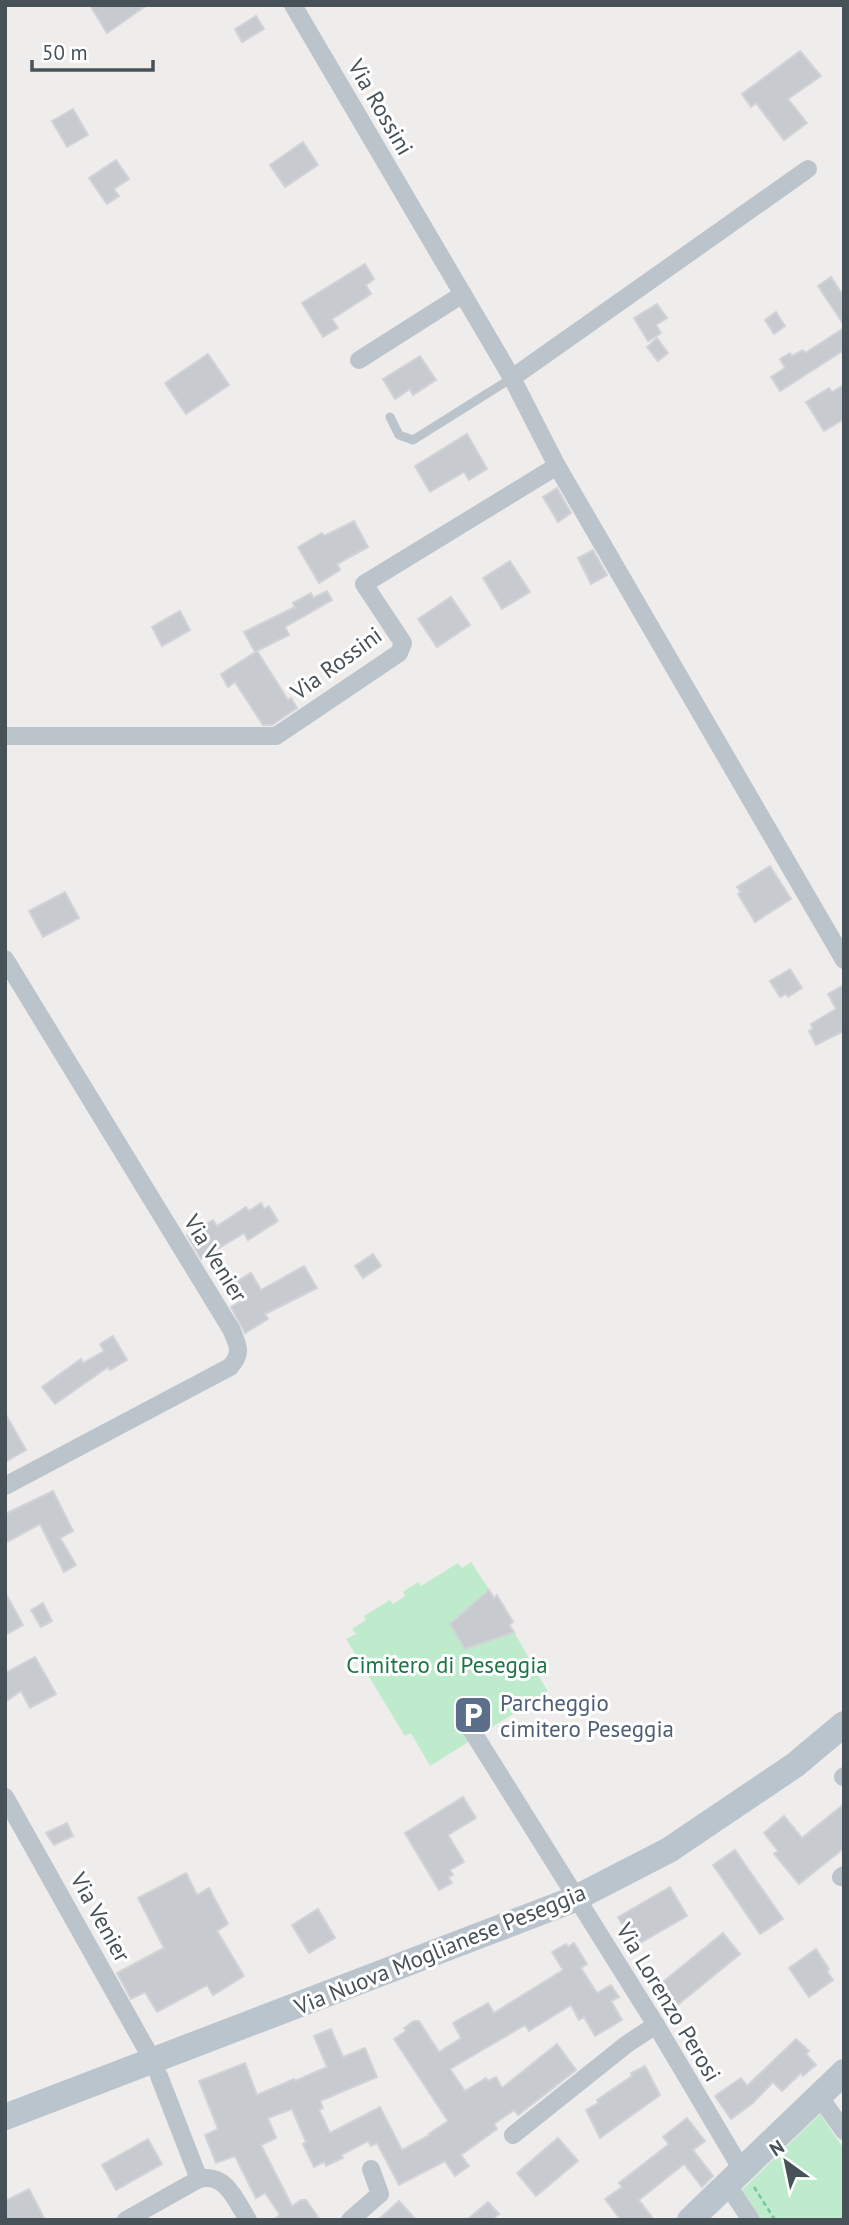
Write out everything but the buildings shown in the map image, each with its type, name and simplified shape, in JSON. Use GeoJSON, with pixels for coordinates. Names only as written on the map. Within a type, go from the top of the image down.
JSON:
{"type":"FeatureCollection","features":[{"type":"Feature","properties":{"kind":"main road","name":"Via Nuova Moglianese Peseggia"},"geometry":{"type":"LineString","coordinates":[[5,2117],[156,2068],[577,1897],[669,1850],[795,1765],[844,1724]]}},
{"type":"Feature","properties":{"kind":"main road"},"geometry":{"type":"LineString","coordinates":[[690,2220],[739,2178],[844,2072]]}},
{"type":"Feature","properties":{"kind":"street","name":"Via Rossini"},"geometry":{"type":"LineString","coordinates":[[293,5],[512,377],[557,466],[844,960]]}},
{"type":"Feature","properties":{"kind":"street"},"geometry":{"type":"LineString","coordinates":[[512,377],[808,169]]}},
{"type":"Feature","properties":{"kind":"street"},"geometry":{"type":"LineString","coordinates":[[359,360],[463,294]]}},
{"type":"Feature","properties":{"kind":"street","name":"Via Rossini"},"geometry":{"type":"LineString","coordinates":[[5,736],[276,736],[399,653],[403,643],[364,584],[557,466]]}},
{"type":"Feature","properties":{"kind":"street","name":"Via Venier"},"geometry":{"type":"LineString","coordinates":[[5,959],[231,1329],[239,1348],[238,1358],[230,1367],[5,1486]]}},
{"type":"Feature","properties":{"kind":"street","name":"Via Lorenzo Perosi"},"geometry":{"type":"LineString","coordinates":[[464,1718],[656,2025],[739,2178],[751,2220]]}},
{"type":"Feature","properties":{"kind":"street","name":"Via Venier"},"geometry":{"type":"LineString","coordinates":[[5,1797],[156,2068],[199,2179]]}},
{"type":"Feature","properties":{"kind":"street"},"geometry":{"type":"LineString","coordinates":[[513,2135],[627,2043],[656,2025]]}},
{"type":"Feature","properties":{"kind":"street"},"geometry":{"type":"LineString","coordinates":[[819,2096],[844,2131]]}},
{"type":"Feature","properties":{"kind":"street"},"geometry":{"type":"LineString","coordinates":[[350,2220],[380,2194],[371,2169]]}},
{"type":"Feature","properties":{"kind":"street"},"geometry":{"type":"LineString","coordinates":[[126,2220],[199,2179],[209,2177],[226,2185],[248,2220]]}},
{"type":"Feature","properties":{"kind":"lane"},"geometry":{"type":"LineString","coordinates":[[390,417],[399,435],[412,440],[512,377]]}},
{"type":"Feature","properties":{"kind":"path"},"geometry":{"type":"LineString","coordinates":[[739,2178],[775,2220]]}},
{"type":"Feature","properties":{"kind":"green space","name":"Cimitero di Peseggia"},"geometry":{"type":"Polygon","coordinates":[[[471,1562],[494,1597],[497,1595],[513,1622],[510,1625],[548,1692],[430,1766],[411,1733],[405,1736],[346,1639],[356,1634],[352,1629],[366,1620],[364,1616],[390,1600],[393,1604],[405,1596],[403,1592],[418,1582],[421,1586],[458,1563],[462,1568],[471,1562]]]}},
{"type":"Feature","properties":{"kind":"green space"},"geometry":{"type":"Polygon","coordinates":[[[820,2114],[844,2149],[844,2220],[762,2220],[742,2190],[820,2114]]]}},
{"type":"Feature","properties":{"kind":"place","name":"Parcheggio cimitero Peseggia"},"geometry":{"type":"Point","coordinates":[473,1715]}}]}
